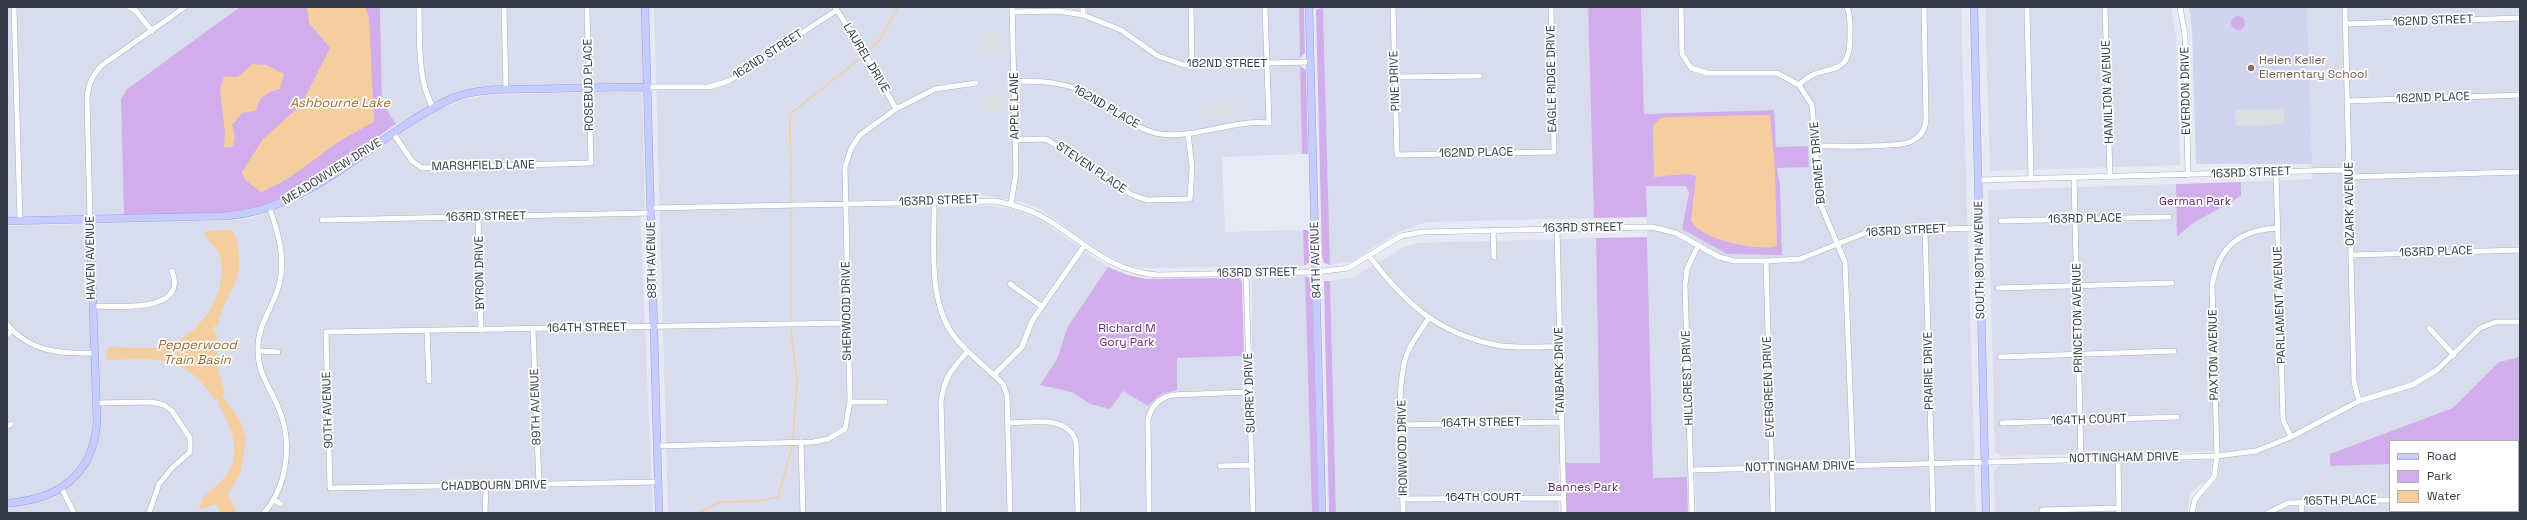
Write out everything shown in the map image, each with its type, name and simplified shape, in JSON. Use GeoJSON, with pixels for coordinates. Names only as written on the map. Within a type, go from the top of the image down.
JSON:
{"type":"FeatureCollection","features":[{"type":"Feature","properties":{"kind":"street"},"geometry":{"type":"LineString","coordinates":[[14,7],[20,220]]}},
{"type":"Feature","properties":{"kind":"street"},"geometry":{"type":"LineString","coordinates":[[129,7],[136,11],[152,31]]}},
{"type":"Feature","properties":{"kind":"street","name":"HAVEN AVENUE"},"geometry":{"type":"LineString","coordinates":[[7,503],[36,500],[62,489],[82,468],[92,448],[96,428],[87,100],[90,82],[99,68],[185,7]]}},
{"type":"Feature","properties":{"kind":"street"},"geometry":{"type":"LineString","coordinates":[[420,7],[422,73],[426,95],[433,108]]}},
{"type":"Feature","properties":{"kind":"street"},"geometry":{"type":"LineString","coordinates":[[504,7],[506,89]]}},
{"type":"Feature","properties":{"kind":"street","name":"ROSEBUD PLACE"},"geometry":{"type":"LineString","coordinates":[[587,7],[591,163]]}},
{"type":"Feature","properties":{"kind":"street","name":"88TH AVENUE"},"geometry":{"type":"LineString","coordinates":[[645,7],[659,513]]}},
{"type":"Feature","properties":{"kind":"street"},"geometry":{"type":"LineString","coordinates":[[1083,7],[1083,15]]}},
{"type":"Feature","properties":{"kind":"street"},"geometry":{"type":"LineString","coordinates":[[1191,7],[1192,65]]}},
{"type":"Feature","properties":{"kind":"street"},"geometry":{"type":"LineString","coordinates":[[1265,7],[1267,64]]}},
{"type":"Feature","properties":{"kind":"street","name":"84TH AVENUE"},"geometry":{"type":"LineString","coordinates":[[1309,7],[1322,513]]}},
{"type":"Feature","properties":{"kind":"street","name":"PINE DRIVE"},"geometry":{"type":"LineString","coordinates":[[1393,7],[1397,155]]}},
{"type":"Feature","properties":{"kind":"street","name":"EAGLE RIDGE DRIVE"},"geometry":{"type":"LineString","coordinates":[[1550,7],[1554,152]]}},
{"type":"Feature","properties":{"kind":"street"},"geometry":{"type":"LineString","coordinates":[[1681,7],[1682,54],[1691,68],[1706,73],[1772,72],[1789,78],[1800,85],[1811,74],[1835,69],[1848,57],[1850,50],[1850,17],[1846,7]]}},
{"type":"Feature","properties":{"kind":"street"},"geometry":{"type":"LineString","coordinates":[[1816,146],[1905,144],[1919,136],[1925,126],[1926,118],[1924,7]]}},
{"type":"Feature","properties":{"kind":"street","name":"SOUTH 80TH AVENUE"},"geometry":{"type":"LineString","coordinates":[[1974,7],[1986,513]]}},
{"type":"Feature","properties":{"kind":"street"},"geometry":{"type":"LineString","coordinates":[[2027,7],[2031,178]]}},
{"type":"Feature","properties":{"kind":"street","name":"HAMILTON AVENUE"},"geometry":{"type":"LineString","coordinates":[[2105,7],[2110,176]]}},
{"type":"Feature","properties":{"kind":"street","name":"EVERDON DRIVE"},"geometry":{"type":"LineString","coordinates":[[2180,7],[2185,35],[2188,175]]}},
{"type":"Feature","properties":{"kind":"street","name":"OZARK AVENUE"},"geometry":{"type":"LineString","coordinates":[[2345,7],[2354,382],[2359,401]]}},
{"type":"Feature","properties":{"kind":"street","name":"162ND STREET"},"geometry":{"type":"LineString","coordinates":[[647,86],[709,87],[729,81],[836,9]]}},
{"type":"Feature","properties":{"kind":"street","name":"LAUREL DRIVE"},"geometry":{"type":"LineString","coordinates":[[836,9],[869,60],[896,109]]}},
{"type":"Feature","properties":{"kind":"street","name":"162ND STREET"},"geometry":{"type":"LineString","coordinates":[[1012,10],[1059,11],[1083,15],[1121,30],[1158,56],[1174,63],[1192,65],[1310,62]]}},
{"type":"Feature","properties":{"kind":"street","name":"APPLE LANE"},"geometry":{"type":"LineString","coordinates":[[1011,204],[1016,173],[1015,81],[1012,10]]}},
{"type":"Feature","properties":{"kind":"street","name":"162ND STREET"},"geometry":{"type":"LineString","coordinates":[[2345,24],[2520,18]]}},
{"type":"Feature","properties":{"kind":"street","name":"162ND PLACE"},"geometry":{"type":"LineString","coordinates":[[1015,81],[1063,83],[1087,93],[1144,129],[1161,134],[1188,133],[1269,123],[1267,64]]}},
{"type":"Feature","properties":{"kind":"street"},"geometry":{"type":"LineString","coordinates":[[1395,77],[1480,76]]}},
{"type":"Feature","properties":{"kind":"street","name":"SHERWOOD DRIVE"},"geometry":{"type":"LineString","coordinates":[[657,446],[828,440],[838,435],[845,429],[850,402],[845,167],[851,149],[860,135],[896,109],[935,89],[976,83]]}},
{"type":"Feature","properties":{"kind":"street","name":"BORMET DRIVE"},"geometry":{"type":"LineString","coordinates":[[1800,85],[1813,109],[1820,203],[1845,262],[1853,465]]}},
{"type":"Feature","properties":{"kind":"street","name":"MEADOWVIEW DRIVE"},"geometry":{"type":"LineString","coordinates":[[7,221],[237,216],[270,209],[299,195],[393,133],[433,108],[455,97],[506,89],[647,86]]}},
{"type":"Feature","properties":{"kind":"street","name":"162ND PLACE"},"geometry":{"type":"LineString","coordinates":[[2347,101],[2520,95]]}},
{"type":"Feature","properties":{"kind":"street","name":"MARSHFIELD LANE"},"geometry":{"type":"LineString","coordinates":[[393,133],[412,162],[422,168],[591,163]]}},
{"type":"Feature","properties":{"kind":"street","name":"STEVEN PLACE"},"geometry":{"type":"LineString","coordinates":[[1016,140],[1046,139],[1132,195],[1147,200],[1190,199],[1192,167],[1188,133]]}},
{"type":"Feature","properties":{"kind":"street","name":"162ND PLACE"},"geometry":{"type":"LineString","coordinates":[[1397,155],[1554,152]]}},
{"type":"Feature","properties":{"kind":"street","name":"163RD STREET"},"geometry":{"type":"LineString","coordinates":[[1978,180],[2343,170],[2350,177],[2520,172]]}},
{"type":"Feature","properties":{"kind":"street","name":"PARLIAMENT AVENUE"},"geometry":{"type":"LineString","coordinates":[[2276,172],[2283,420],[2291,437]]}},
{"type":"Feature","properties":{"kind":"street","name":"PRINCETON AVENUE"},"geometry":{"type":"LineString","coordinates":[[2074,177],[2081,459]]}},
{"type":"Feature","properties":{"kind":"street","name":"163RD STREET"},"geometry":{"type":"LineString","coordinates":[[322,220],[478,217],[981,200],[1011,204],[1035,213],[1117,266],[1145,274],[1317,272],[1348,268],[1370,257],[1401,236],[1413,233],[1493,230],[1658,228],[1676,233],[1698,246],[1727,259],[1766,261],[1800,259],[1870,231],[1979,228]]}},
{"type":"Feature","properties":{"kind":"street"},"geometry":{"type":"LineString","coordinates":[[934,201],[936,284],[939,303],[953,334],[968,351],[1003,384],[1007,395],[1010,513]]}},
{"type":"Feature","properties":{"kind":"street"},"geometry":{"type":"LineString","coordinates":[[264,513],[274,500],[285,468],[286,439],[278,406],[260,373],[258,352],[261,326],[276,296],[282,274],[280,241],[270,209]]}},
{"type":"Feature","properties":{"kind":"street","name":"BYRON DRIVE"},"geometry":{"type":"LineString","coordinates":[[478,217],[480,330]]}},
{"type":"Feature","properties":{"kind":"street","name":"163RD PLACE"},"geometry":{"type":"LineString","coordinates":[[2001,221],[2169,217]]}},
{"type":"Feature","properties":{"kind":"street","name":"PAXTON AVENUE"},"geometry":{"type":"LineString","coordinates":[[2192,513],[2194,499],[2214,477],[2217,456],[2212,286],[2215,271],[2222,254],[2236,240],[2255,231],[2278,228]]}},
{"type":"Feature","properties":{"kind":"street","name":"TANBARK DRIVE"},"geometry":{"type":"LineString","coordinates":[[1557,229],[1564,513]]}},
{"type":"Feature","properties":{"kind":"street","name":"PRAIRIE DRIVE"},"geometry":{"type":"LineString","coordinates":[[1925,229],[1933,513]]}},
{"type":"Feature","properties":{"kind":"street"},"geometry":{"type":"LineString","coordinates":[[1493,230],[1494,257]]}},
{"type":"Feature","properties":{"kind":"street"},"geometry":{"type":"LineString","coordinates":[[994,376],[1022,347],[1032,321],[1041,306],[1084,246]]}},
{"type":"Feature","properties":{"kind":"street","name":"HILLCREST DRIVE"},"geometry":{"type":"LineString","coordinates":[[1692,513],[1692,470],[1685,286],[1687,269],[1698,246]]}},
{"type":"Feature","properties":{"kind":"street","name":"163RD PLACE"},"geometry":{"type":"LineString","coordinates":[[2352,255],[2520,250]]}},
{"type":"Feature","properties":{"kind":"street"},"geometry":{"type":"LineString","coordinates":[[1370,257],[1393,288],[1411,306],[1429,318],[1463,335],[1497,345],[1560,347]]}},
{"type":"Feature","properties":{"kind":"street","name":"EVERGREEN DRIVE"},"geometry":{"type":"LineString","coordinates":[[1766,261],[1773,513]]}},
{"type":"Feature","properties":{"kind":"street"},"geometry":{"type":"LineString","coordinates":[[92,306],[159,302],[169,296],[172,290],[175,282],[172,270]]}},
{"type":"Feature","properties":{"kind":"street","name":"SURREY DRIVE"},"geometry":{"type":"LineString","coordinates":[[1246,272],[1253,513]]}},
{"type":"Feature","properties":{"kind":"street"},"geometry":{"type":"LineString","coordinates":[[1998,288],[2172,283]]}},
{"type":"Feature","properties":{"kind":"street"},"geometry":{"type":"LineString","coordinates":[[1010,284],[1041,306]]}},
{"type":"Feature","properties":{"kind":"street","name":"IRONWOOD DRIVE"},"geometry":{"type":"LineString","coordinates":[[1403,513],[1400,425],[1404,362],[1416,337],[1429,318]]}},
{"type":"Feature","properties":{"kind":"street","name":"NOTTINGHAM DRIVE"},"geometry":{"type":"LineString","coordinates":[[1692,470],[2217,456],[2256,451],[2291,437],[2359,401],[2412,385],[2437,370],[2480,328],[2486,325],[2520,322]]}},
{"type":"Feature","properties":{"kind":"street","name":"164TH STREET"},"geometry":{"type":"LineString","coordinates":[[326,332],[848,323]]}},
{"type":"Feature","properties":{"kind":"street"},"geometry":{"type":"LineString","coordinates":[[7,324],[12,330],[32,344],[54,353],[94,353]]}},
{"type":"Feature","properties":{"kind":"street"},"geometry":{"type":"LineString","coordinates":[[2429,328],[2454,355]]}},
{"type":"Feature","properties":{"kind":"street","name":"89TH AVENUE"},"geometry":{"type":"LineString","coordinates":[[533,329],[539,485]]}},
{"type":"Feature","properties":{"kind":"street"},"geometry":{"type":"LineString","coordinates":[[7,335],[12,330]]}},
{"type":"Feature","properties":{"kind":"street"},"geometry":{"type":"LineString","coordinates":[[427,330],[429,381]]}},
{"type":"Feature","properties":{"kind":"street","name":"90TH AVENUE"},"geometry":{"type":"LineString","coordinates":[[326,332],[330,488]]}},
{"type":"Feature","properties":{"kind":"street"},"geometry":{"type":"LineString","coordinates":[[944,513],[941,401],[943,385],[947,374],[968,351]]}},
{"type":"Feature","properties":{"kind":"street"},"geometry":{"type":"LineString","coordinates":[[2000,356],[2174,351]]}},
{"type":"Feature","properties":{"kind":"street"},"geometry":{"type":"LineString","coordinates":[[258,352],[278,352]]}},
{"type":"Feature","properties":{"kind":"street"},"geometry":{"type":"LineString","coordinates":[[1150,513],[1148,420],[1153,407],[1162,398],[1178,394],[1250,392]]}},
{"type":"Feature","properties":{"kind":"street"},"geometry":{"type":"LineString","coordinates":[[850,402],[886,402]]}},
{"type":"Feature","properties":{"kind":"street"},"geometry":{"type":"LineString","coordinates":[[96,403],[160,403],[172,410],[190,438],[190,452],[172,468],[159,484],[148,513]]}},
{"type":"Feature","properties":{"kind":"street","name":"164TH COURT"},"geometry":{"type":"LineString","coordinates":[[2002,423],[2177,417]]}},
{"type":"Feature","properties":{"kind":"street","name":"164TH STREET"},"geometry":{"type":"LineString","coordinates":[[1400,425],[1561,422]]}},
{"type":"Feature","properties":{"kind":"street"},"geometry":{"type":"LineString","coordinates":[[1008,423],[1058,423],[1072,434],[1076,442],[1078,513]]}},
{"type":"Feature","properties":{"kind":"street"},"geometry":{"type":"LineString","coordinates":[[801,442],[804,513]]}},
{"type":"Feature","properties":{"kind":"street"},"geometry":{"type":"LineString","coordinates":[[2042,512],[2119,511],[2118,459]]}},
{"type":"Feature","properties":{"kind":"street"},"geometry":{"type":"LineString","coordinates":[[1220,466],[1252,465]]}},
{"type":"Feature","properties":{"kind":"street","name":"CHADBOURN DRIVE"},"geometry":{"type":"LineString","coordinates":[[330,488],[658,482]]}},
{"type":"Feature","properties":{"kind":"street"},"geometry":{"type":"LineString","coordinates":[[485,513],[486,486]]}},
{"type":"Feature","properties":{"kind":"street"},"geometry":{"type":"LineString","coordinates":[[62,489],[74,513]]}},
{"type":"Feature","properties":{"kind":"street","name":"164TH COURT"},"geometry":{"type":"LineString","coordinates":[[1403,499],[1563,498]]}},
{"type":"Feature","properties":{"kind":"street"},"geometry":{"type":"LineString","coordinates":[[274,500],[281,504]]}},
{"type":"Feature","properties":{"kind":"street","name":"165TH PLACE"},"geometry":{"type":"LineString","coordinates":[[2268,513],[2288,502],[2389,500]]}},
{"type":"Feature","properties":{"kind":"street"},"geometry":{"type":"LineString","coordinates":[[2301,502],[2302,513]]}},
{"type":"Feature","properties":{"kind":"shaded area"},"geometry":{"type":"Polygon","coordinates":[[[7,7],[240,7],[127,89],[121,99],[124,215],[7,217],[7,7]]]}},
{"type":"Feature","properties":{"kind":"shaded area"},"geometry":{"type":"Polygon","coordinates":[[[380,7],[645,7],[647,87],[497,90],[455,97],[396,124],[382,103],[380,7]]]}},
{"type":"Feature","properties":{"kind":"shaded area"},"geometry":{"type":"Polygon","coordinates":[[[654,7],[1299,7],[1302,154],[1222,157],[1225,232],[1303,230],[1304,266],[1142,268],[1127,265],[1101,252],[1042,210],[1023,202],[981,195],[904,208],[986,206],[1013,209],[1039,219],[1108,267],[1067,328],[1057,359],[1040,384],[1072,392],[1090,404],[1123,391],[1152,400],[1171,390],[1177,358],[1252,356],[1252,279],[1305,276],[1312,513],[668,513],[654,7]]]}},
{"type":"Feature","properties":{"kind":"shaded area"},"geometry":{"type":"Polygon","coordinates":[[[1588,7],[1594,218],[1427,222],[1398,232],[1350,262],[1330,265],[1323,8],[1588,7]]]}},
{"type":"Feature","properties":{"kind":"shaded area"},"geometry":{"type":"Polygon","coordinates":[[[1641,7],[1961,7],[1976,513],[1696,513],[1695,477],[1653,478],[1646,186],[1686,186],[1689,193],[1682,229],[1782,255],[1780,185],[1777,167],[1809,166],[1808,146],[1776,147],[1773,110],[1644,114],[1641,7]]]}},
{"type":"Feature","properties":{"kind":"shaded area"},"geometry":{"type":"Polygon","coordinates":[[[1985,7],[2171,7],[2176,37],[2180,165],[1990,171],[1985,7]]]}},
{"type":"Feature","properties":{"kind":"shaded area","name":"Helen Keller Elementary School"},"geometry":{"type":"Polygon","coordinates":[[[2189,7],[2307,7],[2312,164],[2196,164],[2192,29],[2189,7]]]}},
{"type":"Feature","properties":{"kind":"shaded area"},"geometry":{"type":"Polygon","coordinates":[[[2307,7],[2520,7],[2520,513],[2195,513],[2200,497],[2213,484],[2218,476],[2221,451],[2000,456],[1995,452],[1988,190],[2176,184],[2178,237],[2192,224],[2241,196],[2241,182],[2312,179],[2307,7]]]}},
{"type":"Feature","properties":{"kind":"shaded area"},"geometry":{"type":"Polygon","coordinates":[[[983,37],[1002,37],[1002,52],[983,53],[983,37]]]}},
{"type":"Feature","properties":{"kind":"shaded area"},"geometry":{"type":"Polygon","coordinates":[[[642,91],[645,209],[640,211],[653,513],[7,513],[7,226],[240,220],[262,215],[306,197],[432,112],[463,100],[490,95],[642,91]]]}},
{"type":"Feature","properties":{"kind":"shaded area"},"geometry":{"type":"Polygon","coordinates":[[[984,96],[1003,96],[1004,111],[984,112],[984,96]]]}},
{"type":"Feature","properties":{"kind":"shaded area"},"geometry":{"type":"Polygon","coordinates":[[[1233,102],[1235,113],[1203,116],[1202,106],[1233,102]]]}},
{"type":"Feature","properties":{"kind":"shaded area"},"geometry":{"type":"Polygon","coordinates":[[[2284,109],[2285,124],[2236,126],[2235,110],[2284,109]]]}},
{"type":"Feature","properties":{"kind":"shaded area"},"geometry":{"type":"Polygon","coordinates":[[[1596,238],[1600,463],[1559,464],[1559,513],[1336,513],[1330,281],[1354,277],[1404,247],[1417,243],[1596,238]]]}},
{"type":"Feature","properties":{"kind":"shaded area"},"geometry":{"type":"Polygon","coordinates":[[[2212,461],[2209,478],[2193,491],[2189,498],[2188,513],[1995,513],[1994,470],[2001,465],[2212,461]]]}},
{"type":"Feature","properties":{"kind":"green space"},"geometry":{"type":"Polygon","coordinates":[[[240,7],[380,7],[382,103],[396,124],[331,170],[296,192],[261,206],[245,210],[211,214],[124,215],[121,99],[127,89],[240,7]]]}},
{"type":"Feature","properties":{"kind":"green space"},"geometry":{"type":"Polygon","coordinates":[[[1299,7],[1304,7],[1305,53],[1300,58],[1299,7]]]}},
{"type":"Feature","properties":{"kind":"green space"},"geometry":{"type":"Polygon","coordinates":[[[1588,7],[1641,7],[1644,114],[1774,110],[1776,147],[1808,146],[1809,167],[1777,168],[1780,185],[1782,255],[1727,254],[1682,229],[1689,193],[1686,186],[1646,186],[1647,217],[1594,218],[1588,7]]]}},
{"type":"Feature","properties":{"kind":"green space"},"geometry":{"type":"Polygon","coordinates":[[[1323,8],[1330,265],[1324,263],[1322,256],[1316,11],[1317,9],[1323,8]]]}},
{"type":"Feature","properties":{"kind":"green space"},"geometry":{"type":"Polygon","coordinates":[[[2238,16],[2243,18],[2245,23],[2243,28],[2238,30],[2233,28],[2231,23],[2233,18],[2238,16]]]}},
{"type":"Feature","properties":{"kind":"green space"},"geometry":{"type":"Polygon","coordinates":[[[1300,66],[1306,70],[1308,154],[1302,154],[1300,66]]]}},
{"type":"Feature","properties":{"kind":"green space","name":"German Park"},"geometry":{"type":"Polygon","coordinates":[[[2241,182],[2241,196],[2192,224],[2177,237],[2176,184],[2241,182]]]}},
{"type":"Feature","properties":{"kind":"green space"},"geometry":{"type":"Polygon","coordinates":[[[1303,230],[1310,230],[1310,262],[1304,266],[1303,230]]]}},
{"type":"Feature","properties":{"kind":"green space","name":"Bannes Park"},"geometry":{"type":"Polygon","coordinates":[[[1647,237],[1653,478],[1687,477],[1688,513],[1566,513],[1565,463],[1600,463],[1596,238],[1647,237]]]}},
{"type":"Feature","properties":{"kind":"green space","name":"Richard M Gory Park"},"geometry":{"type":"Polygon","coordinates":[[[1108,267],[1128,275],[1146,279],[1240,278],[1242,282],[1244,356],[1177,358],[1177,390],[1161,394],[1148,406],[1123,391],[1110,409],[1090,404],[1072,392],[1040,385],[1057,359],[1067,328],[1108,267]]]}},
{"type":"Feature","properties":{"kind":"green space"},"geometry":{"type":"Polygon","coordinates":[[[1305,276],[1309,278],[1312,284],[1318,513],[1312,513],[1305,276]]]}},
{"type":"Feature","properties":{"kind":"green space"},"geometry":{"type":"Polygon","coordinates":[[[1324,281],[1330,281],[1336,513],[1329,513],[1324,281]]]}},
{"type":"Feature","properties":{"kind":"green space"},"geometry":{"type":"Polygon","coordinates":[[[2520,357],[2520,479],[2519,440],[2389,440],[2389,464],[2330,466],[2330,454],[2453,408],[2499,362],[2520,357]]]}},
{"type":"Feature","properties":{"kind":"water","name":"Ashbourne Lake"},"geometry":{"type":"Polygon","coordinates":[[[307,7],[365,7],[369,18],[374,122],[339,142],[290,177],[261,192],[245,180],[242,172],[263,139],[301,105],[330,48],[309,23],[307,7]]]}},
{"type":"Feature","properties":{"kind":"water"},"geometry":{"type":"Polygon","coordinates":[[[252,64],[266,65],[284,74],[280,89],[264,96],[259,102],[256,111],[242,113],[232,125],[235,136],[232,147],[224,147],[225,133],[220,89],[224,77],[238,77],[252,64]]]}},
{"type":"Feature","properties":{"kind":"water"},"geometry":{"type":"Polygon","coordinates":[[[1770,115],[1775,170],[1777,246],[1757,247],[1744,245],[1717,238],[1705,233],[1696,227],[1691,220],[1696,176],[1686,174],[1654,177],[1653,126],[1659,119],[1666,117],[1770,115]]]}},
{"type":"Feature","properties":{"kind":"water","name":"Pepperwood Train Basin"},"geometry":{"type":"Polygon","coordinates":[[[231,230],[237,242],[239,271],[221,314],[218,326],[214,326],[214,333],[217,334],[217,365],[225,394],[222,396],[240,420],[246,440],[240,474],[228,494],[237,513],[221,513],[216,504],[201,509],[198,506],[203,503],[201,501],[225,477],[233,459],[234,440],[228,422],[218,405],[220,404],[217,399],[215,400],[204,385],[181,366],[156,360],[108,360],[106,352],[109,347],[145,348],[164,346],[177,341],[190,333],[201,322],[211,308],[218,294],[221,279],[221,264],[217,250],[204,233],[207,231],[231,230]]]}},
{"type":"Feature","properties":{"kind":"waterway"},"geometry":{"type":"LineString","coordinates":[[868,51],[882,37],[898,7]]}},
{"type":"Feature","properties":{"kind":"waterway"},"geometry":{"type":"LineString","coordinates":[[791,201],[790,114],[862,57]]}},
{"type":"Feature","properties":{"kind":"waterway"},"geometry":{"type":"LineString","coordinates":[[791,210],[791,319]]}},
{"type":"Feature","properties":{"kind":"waterway"},"geometry":{"type":"LineString","coordinates":[[791,329],[797,381],[793,438]]}},
{"type":"Feature","properties":{"kind":"waterway"},"geometry":{"type":"LineString","coordinates":[[697,513],[721,502],[758,501],[778,497],[792,447]]}},
{"type":"Feature","properties":{"kind":"place","name":"Helen Keller Elementary School"},"geometry":{"type":"Point","coordinates":[2251,68]}}]}
